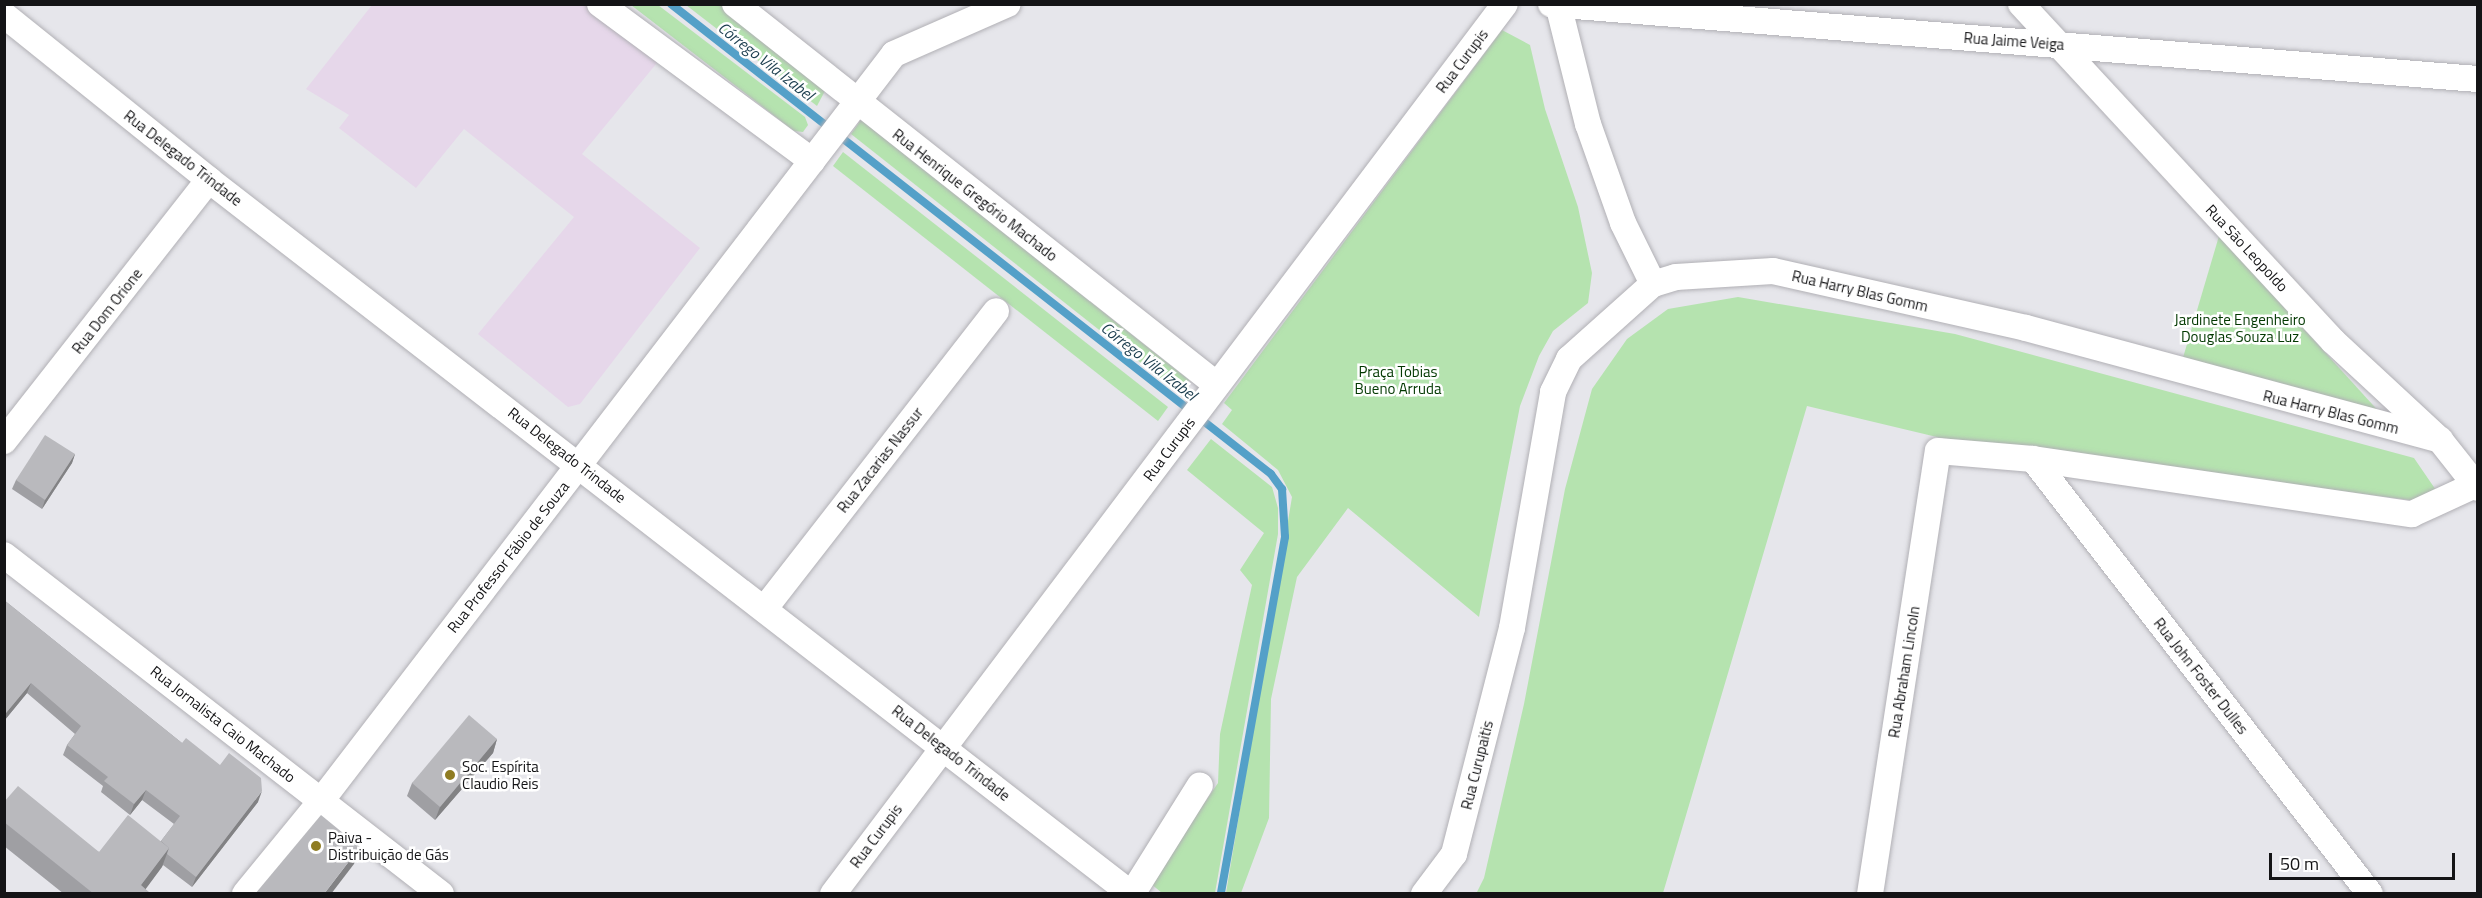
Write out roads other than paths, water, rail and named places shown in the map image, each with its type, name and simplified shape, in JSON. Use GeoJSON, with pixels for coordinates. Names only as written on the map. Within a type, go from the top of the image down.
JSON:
{"type":"FeatureCollection","features":[{"type":"Feature","properties":{"kind":"street"},"geometry":{"type":"LineString","coordinates":[[600,4],[812,161]]}},
{"type":"Feature","properties":{"kind":"street","name":"Rua Henrique Gregório Machado"},"geometry":{"type":"LineString","coordinates":[[735,4],[853,108],[1213,390]]}},
{"type":"Feature","properties":{"kind":"street","name":"Rua Professor Fábio de Souza"},"geometry":{"type":"LineString","coordinates":[[245,894],[321,801],[894,54],[1008,4]]}},
{"type":"Feature","properties":{"kind":"street","name":"Rua Curupis"},"geometry":{"type":"LineString","coordinates":[[833,894],[1506,4]]}},
{"type":"Feature","properties":{"kind":"street","name":"Rua São Leopoldo"},"geometry":{"type":"LineString","coordinates":[[2021,4],[2333,341],[2440,440],[2476,486]]}},
{"type":"Feature","properties":{"kind":"street"},"geometry":{"type":"LineString","coordinates":[[1555,6],[1588,124],[1623,223],[1653,284]]}},
{"type":"Feature","properties":{"kind":"street","name":"Rua Jaime Veiga"},"geometry":{"type":"LineString","coordinates":[[1555,6],[2478,79]]}},
{"type":"Feature","properties":{"kind":"street","name":"Rua Delegado Trindade"},"geometry":{"type":"LineString","coordinates":[[4,15],[209,180],[765,608],[1131,894]]}},
{"type":"Feature","properties":{"kind":"street","name":"Rua Dom Orione"},"geometry":{"type":"LineString","coordinates":[[4,441],[209,180]]}},
{"type":"Feature","properties":{"kind":"street","name":"Rua Harry Blas Gomm"},"geometry":{"type":"LineString","coordinates":[[1512,628],[1554,392],[1569,359],[1653,284],[1676,277],[1773,272],[2026,328],[2440,440]]}},
{"type":"Feature","properties":{"kind":"street","name":"Rua Zacarias Nassur"},"geometry":{"type":"LineString","coordinates":[[765,608],[996,311]]}},
{"type":"Feature","properties":{"kind":"street","name":"Rua Abraham Lincoln"},"geometry":{"type":"LineString","coordinates":[[1870,894],[1938,451],[2033,459]]}},
{"type":"Feature","properties":{"kind":"street"},"geometry":{"type":"LineString","coordinates":[[2033,459],[2412,514],[2476,486]]}},
{"type":"Feature","properties":{"kind":"street","name":"Rua John Foster Dulles"},"geometry":{"type":"LineString","coordinates":[[2033,459],[2370,894]]}},
{"type":"Feature","properties":{"kind":"street","name":"Rua Jornalista Caio Machado"},"geometry":{"type":"LineString","coordinates":[[4,555],[441,894]]}},
{"type":"Feature","properties":{"kind":"street","name":"Rua Curupaitis"},"geometry":{"type":"LineString","coordinates":[[1424,894],[1454,854],[1512,628]]}},
{"type":"Feature","properties":{"kind":"street"},"geometry":{"type":"LineString","coordinates":[[1131,894],[1200,785]]}},
{"type":"Feature","properties":{"kind":"waterway","name":"Córrego Vila Izabel"},"geometry":{"type":"LineString","coordinates":[[671,4],[1271,474],[1282,489],[1285,537],[1221,894]]}},
{"type":"Feature","properties":{"kind":"place","name":"Soc. Espírita Claudio Reis"},"geometry":{"type":"Point","coordinates":[450,775]}},
{"type":"Feature","properties":{"kind":"place","name":"Paiva - Distribuição de Gás"},"geometry":{"type":"Point","coordinates":[316,846]}},
{"type":"Feature","properties":{"kind":"park label","name":"Jardinete Engenheiro Douglas Souza Luz"},"geometry":{"type":"Point","coordinates":[2240,328]}},
{"type":"Feature","properties":{"kind":"park label","name":"Praça Tobias Bueno Arruda"},"geometry":{"type":"Point","coordinates":[1398,380]}}]}
